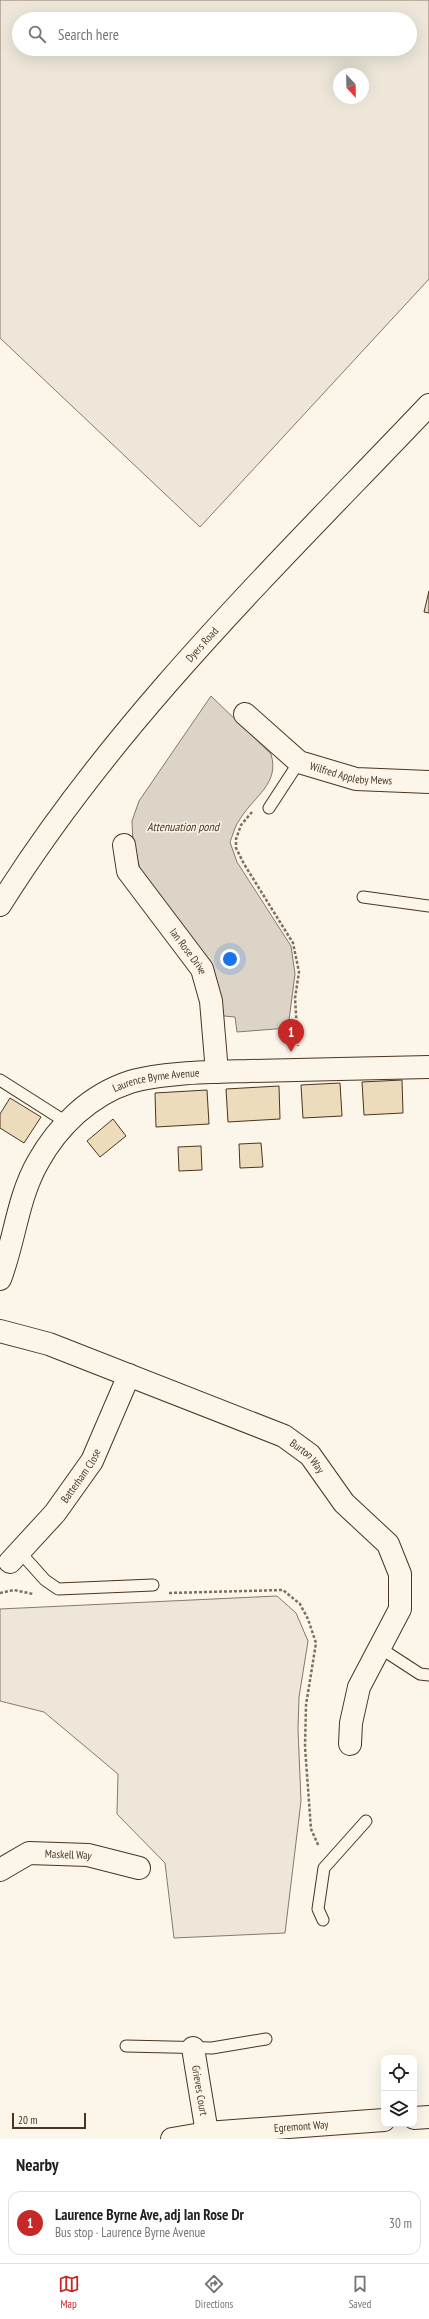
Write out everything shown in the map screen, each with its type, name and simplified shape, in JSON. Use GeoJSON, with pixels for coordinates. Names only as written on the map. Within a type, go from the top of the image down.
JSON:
{"type":"FeatureCollection","features":[{"type":"Feature","properties":{"kind":"street","name":"Dyers Road"},"geometry":{"type":"LineString","coordinates":[[0,905],[28,861],[103,760],[186,661],[429,405]]}},
{"type":"Feature","properties":{"kind":"street","name":"Wilfred Appleby Mews"},"geometry":{"type":"LineString","coordinates":[[245,714],[299,762],[356,779],[429,782]]}},
{"type":"Feature","properties":{"kind":"street","name":"Ian Rose Drive"},"geometry":{"type":"LineString","coordinates":[[124,845],[128,871],[202,969],[211,1001],[217,1072]]}},
{"type":"Feature","properties":{"kind":"street","name":"Laurence Byrne Avenue"},"geometry":{"type":"LineString","coordinates":[[0,1279],[7,1260],[19,1204],[38,1162],[66,1122],[86,1105],[109,1091],[130,1082],[217,1072],[429,1067]]}},
{"type":"Feature","properties":{"kind":"street","name":"Burton Way"},"geometry":{"type":"LineString","coordinates":[[0,1331],[49,1344],[284,1436],[310,1455],[344,1503],[388,1544],[400,1574],[400,1609],[359,1686],[351,1723],[350,1744]]}},
{"type":"Feature","properties":{"kind":"street","name":"Batterham Close"},"geometry":{"type":"LineString","coordinates":[[14,1557],[55,1513],[92,1461],[128,1375]]}},
{"type":"Feature","properties":{"kind":"street","name":"Maskell Way"},"geometry":{"type":"LineString","coordinates":[[0,1870],[29,1853],[88,1855],[139,1868]]}},
{"type":"Feature","properties":{"kind":"street","name":"Grieves Court"},"geometry":{"type":"LineString","coordinates":[[194,2048],[207,2133]]}},
{"type":"Feature","properties":{"kind":"street"},"geometry":{"type":"LineString","coordinates":[[417,2118],[429,2117]]}},
{"type":"Feature","properties":{"kind":"street","name":"Egremont Way"},"geometry":{"type":"LineString","coordinates":[[172,2139],[207,2133],[381,2120]]}},
{"type":"Feature","properties":{"kind":"lane"},"geometry":{"type":"LineString","coordinates":[[269,808],[299,762]]}},
{"type":"Feature","properties":{"kind":"lane"},"geometry":{"type":"LineString","coordinates":[[363,897],[429,906]]}},
{"type":"Feature","properties":{"kind":"lane"},"geometry":{"type":"LineString","coordinates":[[0,1080],[66,1122]]}},
{"type":"Feature","properties":{"kind":"lane"},"geometry":{"type":"LineString","coordinates":[[14,1557],[58,1589],[153,1585]]}},
{"type":"Feature","properties":{"kind":"lane"},"geometry":{"type":"LineString","coordinates":[[380,1648],[420,1674],[429,1675]]}},
{"type":"Feature","properties":{"kind":"lane"},"geometry":{"type":"LineString","coordinates":[[323,1920],[318,1909],[324,1868],[366,1821]]}},
{"type":"Feature","properties":{"kind":"lane"},"geometry":{"type":"LineString","coordinates":[[126,2046],[212,2048],[266,2039]]}},
{"type":"Feature","properties":{"kind":"path"},"geometry":{"type":"LineString","coordinates":[[269,808],[257,805],[241,825],[236,839],[236,848],[244,864],[293,943],[299,972],[295,1013],[300,1070]]}},
{"type":"Feature","properties":{"kind":"path"},"geometry":{"type":"LineString","coordinates":[[0,1593],[14,1590],[40,1595]]}},
{"type":"Feature","properties":{"kind":"path"},"geometry":{"type":"LineString","coordinates":[[164,1593],[283,1590],[300,1604],[308,1619],[316,1643],[306,1705],[305,1747],[311,1829],[327,1864]]}},
{"type":"Feature","properties":{"kind":"shaded area"},"geometry":{"type":"Polygon","coordinates":[[[0,0],[429,0],[429,279],[200,527],[0,338],[0,0]]]}},
{"type":"Feature","properties":{"kind":"shaded area"},"geometry":{"type":"Polygon","coordinates":[[[277,1596],[296,1613],[308,1641],[299,1697],[298,1729],[301,1801],[285,1933],[174,1938],[165,1863],[117,1814],[118,1774],[44,1712],[0,1701],[0,1609],[277,1596]]]}},
{"type":"Feature","properties":{"kind":"water","name":"Attenuation pond"},"geometry":{"type":"Polygon","coordinates":[[[211,696],[271,754],[273,764],[269,782],[238,821],[230,842],[237,862],[291,946],[295,974],[288,1028],[237,1032],[235,1017],[224,1016],[211,975],[142,875],[133,845],[132,821],[139,801],[211,696]]]}},
{"type":"Feature","properties":{"kind":"building"},"geometry":{"type":"Polygon","coordinates":[[[429,591],[429,613],[424,612],[429,591]]]}},
{"type":"Feature","properties":{"kind":"building"},"geometry":{"type":"Polygon","coordinates":[[[402,1080],[403,1113],[364,1115],[362,1082],[402,1080]]]}},
{"type":"Feature","properties":{"kind":"building"},"geometry":{"type":"Polygon","coordinates":[[[340,1083],[342,1116],[303,1118],[301,1085],[340,1083]]]}},
{"type":"Feature","properties":{"kind":"building"},"geometry":{"type":"Polygon","coordinates":[[[279,1086],[280,1119],[228,1122],[226,1089],[279,1086]]]}},
{"type":"Feature","properties":{"kind":"building"},"geometry":{"type":"Polygon","coordinates":[[[207,1090],[209,1124],[156,1127],[155,1093],[207,1090]]]}},
{"type":"Feature","properties":{"kind":"building"},"geometry":{"type":"Polygon","coordinates":[[[10,1098],[41,1117],[24,1143],[0,1128],[0,1114],[10,1098]]]}},
{"type":"Feature","properties":{"kind":"building"},"geometry":{"type":"Polygon","coordinates":[[[113,1119],[126,1136],[100,1157],[87,1141],[113,1119]]]}},
{"type":"Feature","properties":{"kind":"building"},"geometry":{"type":"Polygon","coordinates":[[[261,1143],[263,1167],[240,1168],[239,1144],[261,1143]]]}},
{"type":"Feature","properties":{"kind":"building"},"geometry":{"type":"Polygon","coordinates":[[[201,1146],[202,1170],[179,1171],[178,1147],[201,1146]]]}},
{"type":"Feature","properties":{"kind":"place","name":"Laurence Byrne Ave, adj Ian Rose Dr"},"geometry":{"type":"Point","coordinates":[291,1052]}}]}
